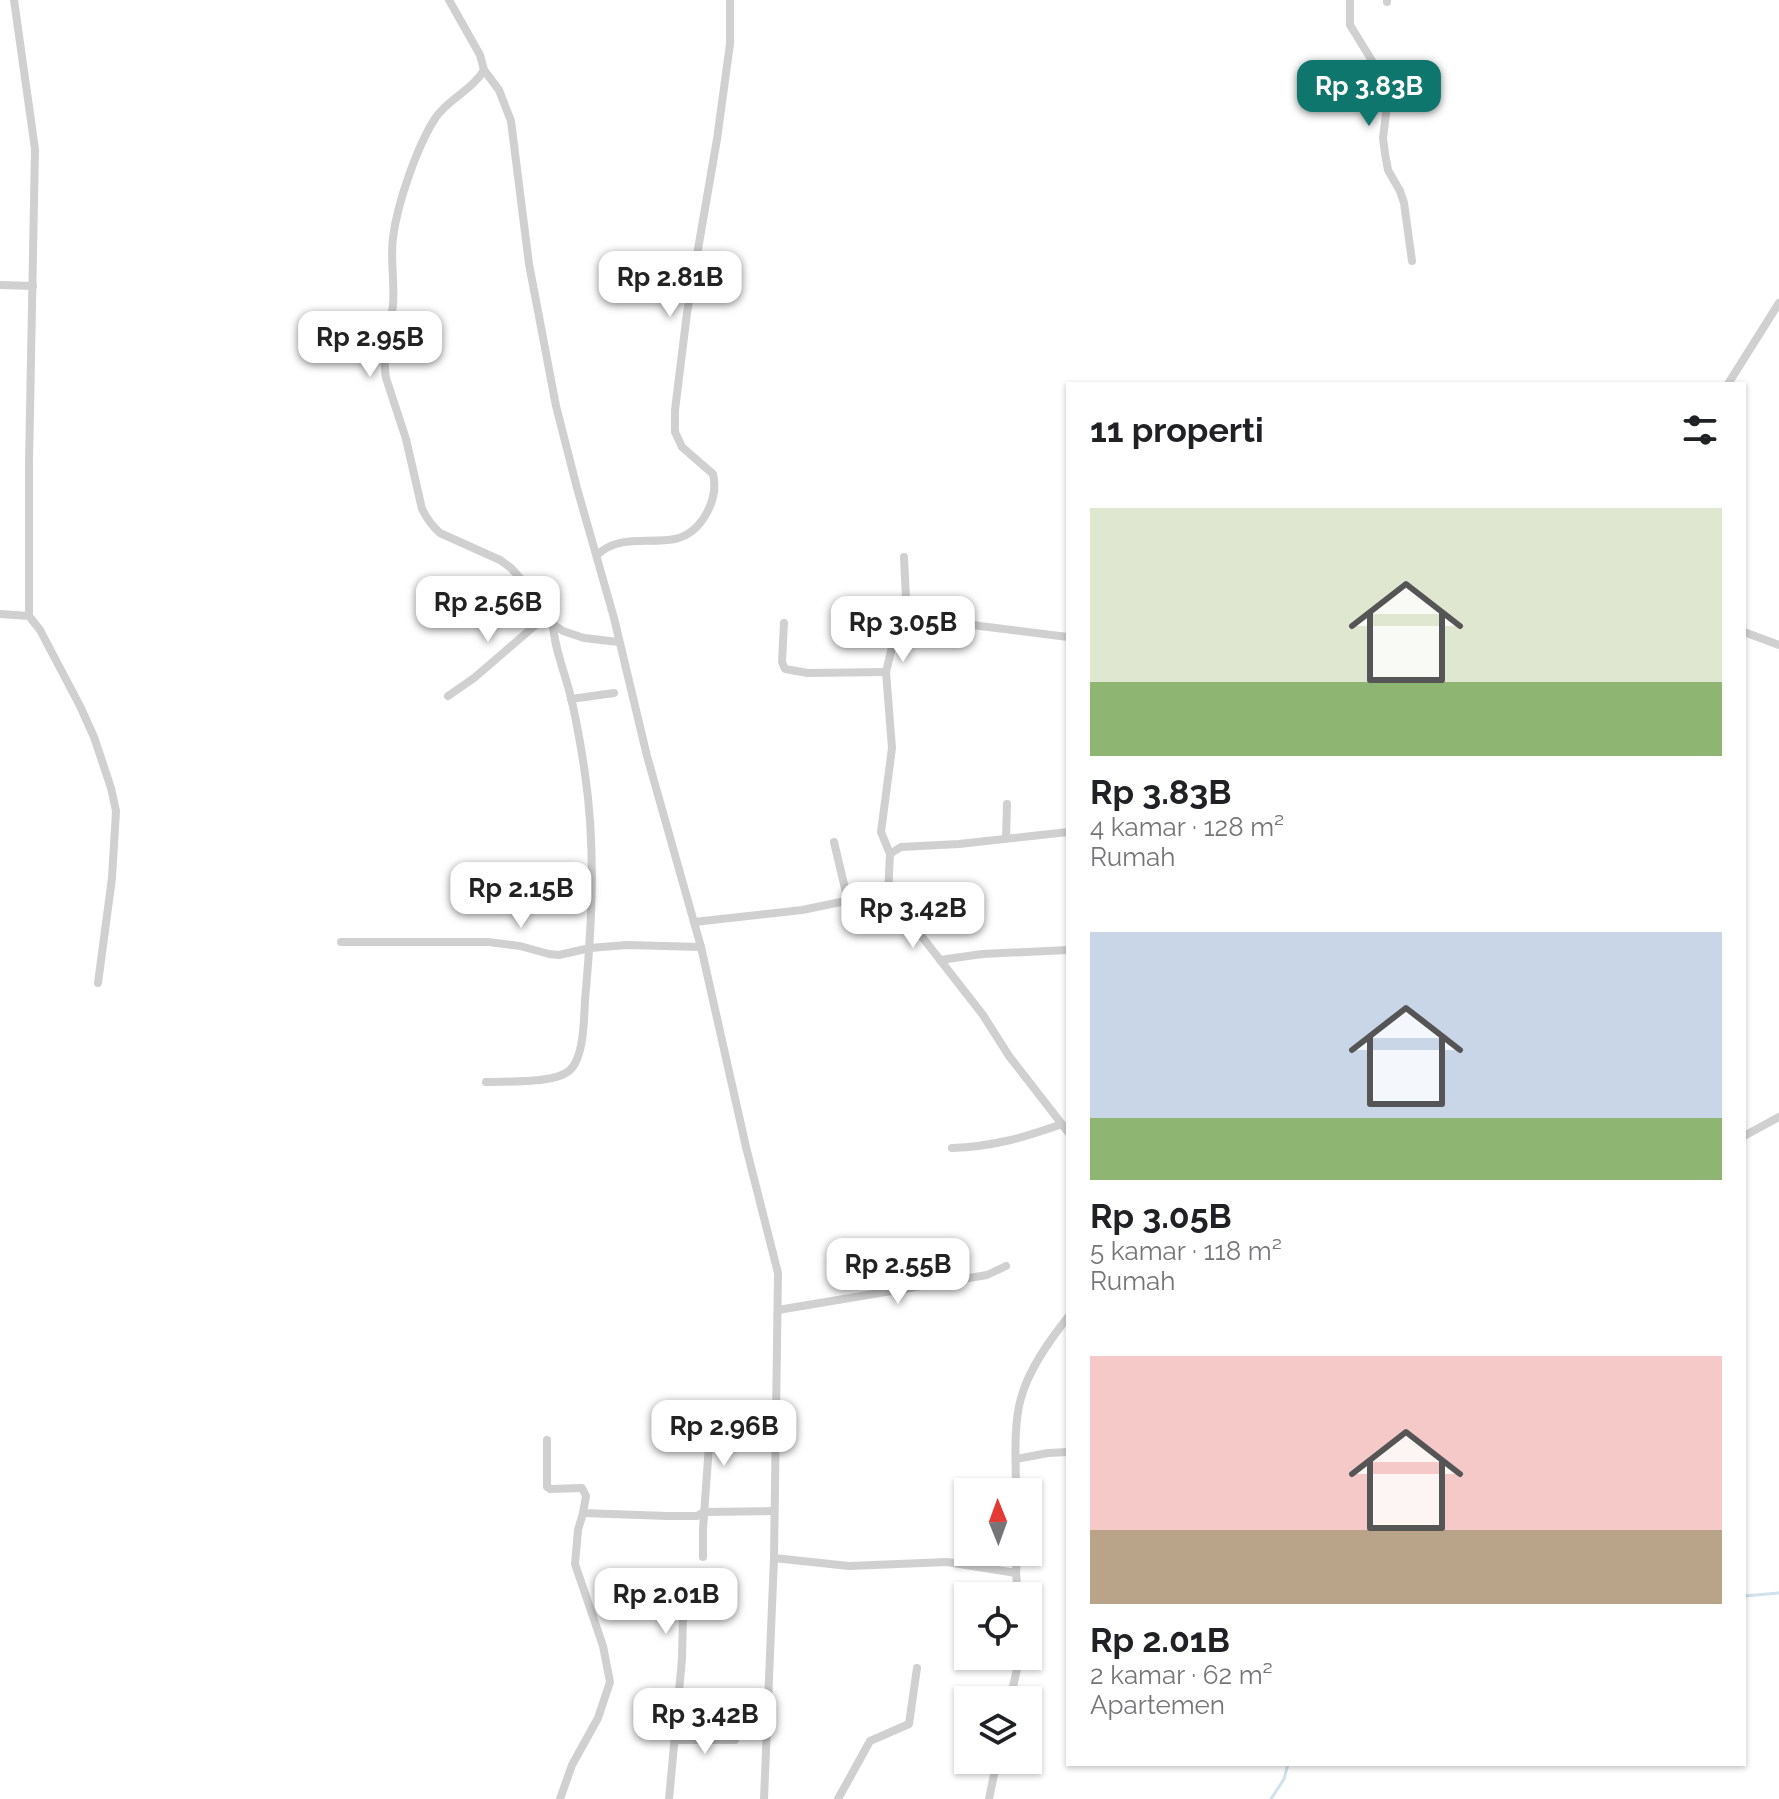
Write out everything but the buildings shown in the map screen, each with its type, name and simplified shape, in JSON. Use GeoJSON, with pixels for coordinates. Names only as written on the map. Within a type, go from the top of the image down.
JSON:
{"type":"FeatureCollection","features":[{"type":"Feature","properties":{"kind":"street"},"geometry":{"type":"LineString","coordinates":[[14,0],[35,149],[29,616],[48,643],[94,737],[116,811],[112,878],[98,983]]}},
{"type":"Feature","properties":{"kind":"street"},"geometry":{"type":"LineString","coordinates":[[449,0],[480,55],[484,70],[499,90],[511,121],[529,264],[556,406],[647,756],[701,947],[778,1273],[774,1558],[764,1799]]}},
{"type":"Feature","properties":{"kind":"street"},"geometry":{"type":"LineString","coordinates":[[597,555],[611,545],[632,540],[679,538],[706,514],[713,497],[715,478],[682,447],[675,432],[675,410],[687,313],[730,44],[730,0]]}},
{"type":"Feature","properties":{"kind":"street"},"geometry":{"type":"LineString","coordinates":[[1350,0],[1350,25],[1387,85],[1383,138],[1385,154],[1388,170],[1404,203],[1412,261]]}},
{"type":"Feature","properties":{"kind":"street"},"geometry":{"type":"LineString","coordinates":[[484,70],[480,78],[453,99],[437,117],[406,187],[393,238],[393,298],[384,368],[427,519],[440,533],[511,568],[530,589],[553,624],[572,635],[619,642]]}},
{"type":"Feature","properties":{"kind":"street"},"geometry":{"type":"LineString","coordinates":[[0,285],[33,286]]}},
{"type":"Feature","properties":{"kind":"street"},"geometry":{"type":"LineString","coordinates":[[1729,382],[1779,303]]}},
{"type":"Feature","properties":{"kind":"street"},"geometry":{"type":"LineString","coordinates":[[888,895],[890,854],[881,826],[892,748],[886,672],[893,643],[907,620],[904,557]]}},
{"type":"Feature","properties":{"kind":"street"},"geometry":{"type":"LineString","coordinates":[[0,614],[29,616]]}},
{"type":"Feature","properties":{"kind":"street"},"geometry":{"type":"LineString","coordinates":[[448,696],[474,678],[546,616]]}},
{"type":"Feature","properties":{"kind":"street"},"geometry":{"type":"LineString","coordinates":[[907,620],[932,617],[1066,637]]}},
{"type":"Feature","properties":{"kind":"street"},"geometry":{"type":"LineString","coordinates":[[784,623],[782,662],[785,669],[808,673],[886,672]]}},
{"type":"Feature","properties":{"kind":"street"},"geometry":{"type":"LineString","coordinates":[[486,1082],[564,1075],[573,1068],[581,1045],[590,948],[592,848],[585,772],[553,624]]}},
{"type":"Feature","properties":{"kind":"street"},"geometry":{"type":"LineString","coordinates":[[1746,633],[1779,645]]}},
{"type":"Feature","properties":{"kind":"street"},"geometry":{"type":"LineString","coordinates":[[571,699],[614,693]]}},
{"type":"Feature","properties":{"kind":"street"},"geometry":{"type":"LineString","coordinates":[[1006,838],[1007,804]]}},
{"type":"Feature","properties":{"kind":"street"},"geometry":{"type":"LineString","coordinates":[[890,854],[901,847],[1066,832]]}},
{"type":"Feature","properties":{"kind":"street"},"geometry":{"type":"LineString","coordinates":[[834,842],[848,901]]}},
{"type":"Feature","properties":{"kind":"street"},"geometry":{"type":"LineString","coordinates":[[694,922],[802,910],[875,895],[888,895],[896,902],[1065,1128],[976,1147],[952,1148]]}},
{"type":"Feature","properties":{"kind":"street"},"geometry":{"type":"LineString","coordinates":[[341,942],[488,942],[559,955],[590,948],[627,945],[701,947]]}},
{"type":"Feature","properties":{"kind":"street"},"geometry":{"type":"LineString","coordinates":[[940,960],[982,954],[1066,950]]}},
{"type":"Feature","properties":{"kind":"street"},"geometry":{"type":"LineString","coordinates":[[1746,1135],[1779,1117]]}},
{"type":"Feature","properties":{"kind":"street"},"geometry":{"type":"LineString","coordinates":[[778,1310],[987,1275],[1006,1266]]}},
{"type":"Feature","properties":{"kind":"street"},"geometry":{"type":"LineString","coordinates":[[1016,1478],[1020,1402],[1027,1380],[1066,1320]]}},
{"type":"Feature","properties":{"kind":"street"},"geometry":{"type":"LineString","coordinates":[[689,1426],[707,1425],[710,1431],[703,1557]]}},
{"type":"Feature","properties":{"kind":"street"},"geometry":{"type":"LineString","coordinates":[[547,1440],[547,1487],[582,1488],[586,1496],[578,1530],[575,1564],[603,1646],[610,1682],[598,1718],[572,1765],[560,1799]]}},
{"type":"Feature","properties":{"kind":"street"},"geometry":{"type":"LineString","coordinates":[[1016,1459],[1066,1452]]}},
{"type":"Feature","properties":{"kind":"street"},"geometry":{"type":"LineString","coordinates":[[583,1513],[697,1516],[704,1512],[774,1511]]}},
{"type":"Feature","properties":{"kind":"street"},"geometry":{"type":"LineString","coordinates":[[774,1558],[849,1566],[947,1562],[1016,1573]]}},
{"type":"Feature","properties":{"kind":"street"},"geometry":{"type":"LineString","coordinates":[[1016,1566],[1017,1582]]}},
{"type":"Feature","properties":{"kind":"street"},"geometry":{"type":"LineString","coordinates":[[669,1799],[683,1614]]}},
{"type":"Feature","properties":{"kind":"street"},"geometry":{"type":"LineString","coordinates":[[838,1799],[870,1741],[909,1724],[917,1668]]}},
{"type":"Feature","properties":{"kind":"street"},"geometry":{"type":"LineString","coordinates":[[675,1740],[735,1740]]}},
{"type":"Feature","properties":{"kind":"street"},"geometry":{"type":"LineString","coordinates":[[989,1799],[994,1774]]}},
{"type":"Feature","properties":{"kind":"waterway"},"geometry":{"type":"LineString","coordinates":[[1746,1596],[1779,1593]]}},
{"type":"Feature","properties":{"kind":"waterway"},"geometry":{"type":"LineString","coordinates":[[1271,1799],[1284,1779],[1287,1766]]}}]}
